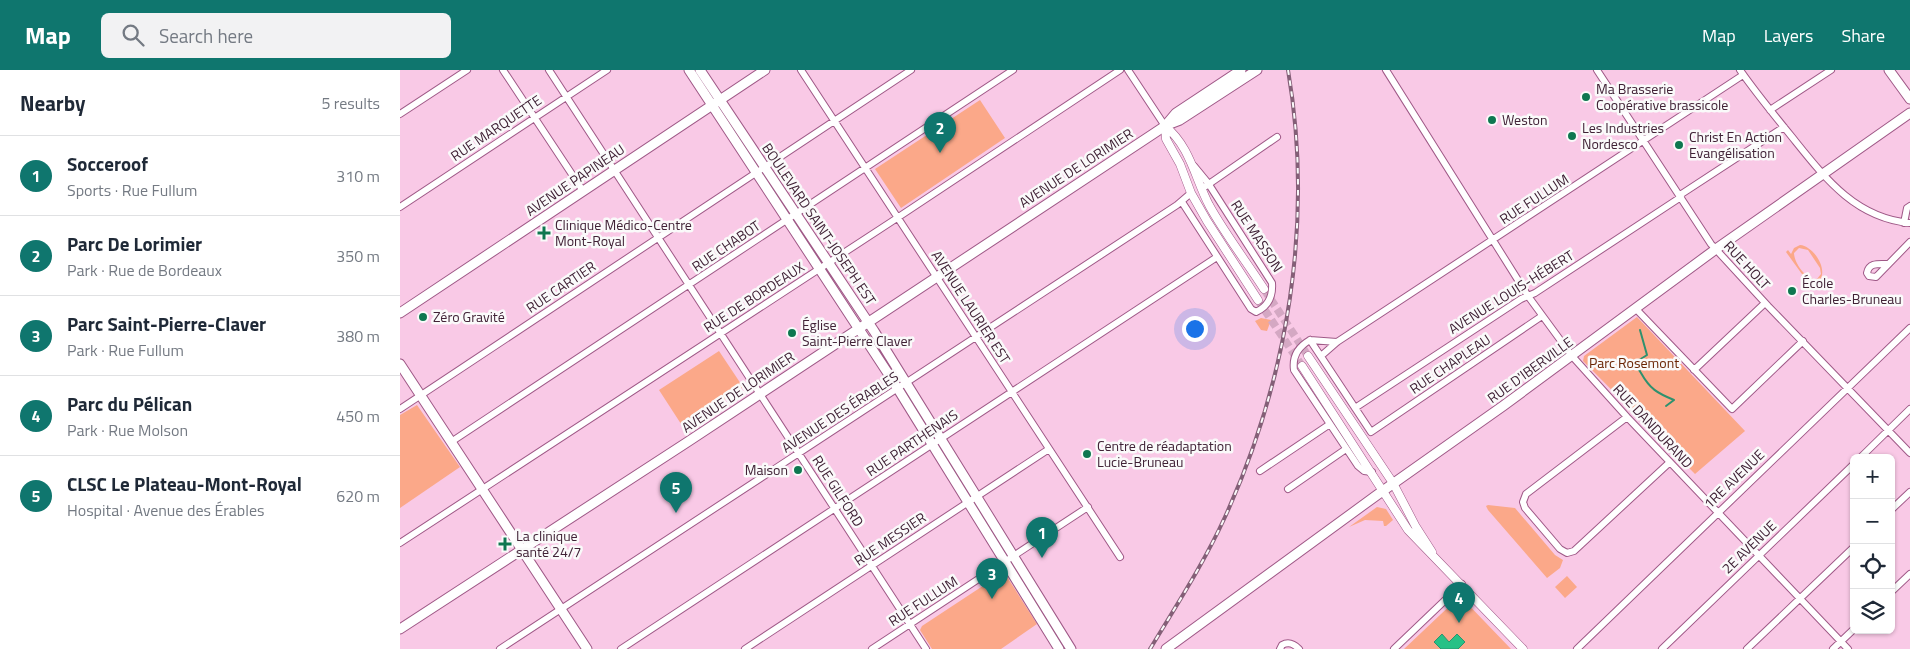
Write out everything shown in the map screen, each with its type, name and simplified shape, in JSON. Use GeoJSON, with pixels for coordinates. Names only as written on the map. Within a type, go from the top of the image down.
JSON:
{"type":"FeatureCollection","features":[{"type":"Feature","properties":{"kind":"main road","name":"BOULEVARD SAINT-JOSEPH EST"},"geometry":{"type":"LineString","coordinates":[[688,70],[761,170],[792,217],[828,263],[868,322],[941,439],[1005,562],[1059,649]]}},
{"type":"Feature","properties":{"kind":"main road","name":"BOULEVARD SAINT-JOSEPH EST"},"geometry":{"type":"LineString","coordinates":[[700,70],[721,100],[761,170]]}},
{"type":"Feature","properties":{"kind":"main road","name":"AVENUE PAPINEAU"},"geometry":{"type":"LineString","coordinates":[[400,313],[764,70]]}},
{"type":"Feature","properties":{"kind":"main road","name":"AVENUE DE LORIMIER"},"geometry":{"type":"LineString","coordinates":[[1165,126],[1176,113],[1241,70]]}},
{"type":"Feature","properties":{"kind":"main road","name":"AVENUE DE LORIMIER"},"geometry":{"type":"LineString","coordinates":[[400,628],[522,550],[1165,126],[1180,120],[1257,70]]}},
{"type":"Feature","properties":{"kind":"main road"},"geometry":{"type":"LineString","coordinates":[[1889,70],[1910,99]]}},
{"type":"Feature","properties":{"kind":"main road","name":"RUE D'IBERVILLE"},"geometry":{"type":"LineString","coordinates":[[1166,649],[1572,356],[1716,249],[1910,113]]}},
{"type":"Feature","properties":{"kind":"main road","name":"BOULEVARD SAINT-JOSEPH EST"},"geometry":{"type":"LineString","coordinates":[[792,217],[820,269],[898,388],[932,444],[1014,556],[1071,649]]}},
{"type":"Feature","properties":{"kind":"main road"},"geometry":{"type":"LineString","coordinates":[[400,364],[587,649]]}},
{"type":"Feature","properties":{"kind":"street"},"geometry":{"type":"LineString","coordinates":[[400,114],[467,70]]}},
{"type":"Feature","properties":{"kind":"street"},"geometry":{"type":"LineString","coordinates":[[503,70],[583,191]]}},
{"type":"Feature","properties":{"kind":"street","name":"RUE GILFORD"},"geometry":{"type":"LineString","coordinates":[[549,70],[926,649]]}},
{"type":"Feature","properties":{"kind":"street","name":"RUE MARQUETTE"},"geometry":{"type":"LineString","coordinates":[[400,207],[607,70]]}},
{"type":"Feature","properties":{"kind":"street","name":"AVENUE LAURIER EST"},"geometry":{"type":"LineString","coordinates":[[801,70],[1120,557]]}},
{"type":"Feature","properties":{"kind":"street","name":"RUE CARTIER"},"geometry":{"type":"LineString","coordinates":[[400,409],[911,70]]}},
{"type":"Feature","properties":{"kind":"street","name":"RUE CHABOT"},"geometry":{"type":"LineString","coordinates":[[451,442],[1013,70]]}},
{"type":"Feature","properties":{"kind":"street","name":"RUE DE BORDEAUX"},"geometry":{"type":"LineString","coordinates":[[400,544],[898,218],[1120,70]]}},
{"type":"Feature","properties":{"kind":"street","name":"RUE MASSON"},"geometry":{"type":"LineString","coordinates":[[1128,70],[1165,126],[1175,134],[1205,186],[1272,283],[1273,290],[1268,304],[1256,312],[1251,309],[1182,202]]}},
{"type":"Feature","properties":{"kind":"street","name":"RUE DANDURAND"},"geometry":{"type":"LineString","coordinates":[[1386,70],[1528,296],[1572,356],[1717,513],[1759,554],[1848,649]]}},
{"type":"Feature","properties":{"kind":"street","name":"RUE HOLT"},"geometry":{"type":"LineString","coordinates":[[1597,70],[1716,249],[1765,303],[1803,340],[1910,453]]}},
{"type":"Feature","properties":{"kind":"street"},"geometry":{"type":"LineString","coordinates":[[1770,110],[1831,70]]}},
{"type":"Feature","properties":{"kind":"street"},"geometry":{"type":"LineString","coordinates":[[1742,72],[1828,182],[1865,209],[1886,219],[1907,223],[1907,208],[1910,206]]}},
{"type":"Feature","properties":{"kind":"street","name":"RUE FULLUM"},"geometry":{"type":"LineString","coordinates":[[1322,356],[1337,342],[1644,141],[1742,72]]}},
{"type":"Feature","properties":{"kind":"street","name":"RUE MASSON"},"geometry":{"type":"LineString","coordinates":[[1165,126],[1166,139],[1180,164],[1191,192],[1207,221],[1258,300]]}},
{"type":"Feature","properties":{"kind":"street","name":"AVENUE LOUIS-HÉBERT"},"geometry":{"type":"LineString","coordinates":[[1355,408],[1521,299],[1535,293],[1784,127]]}},
{"type":"Feature","properties":{"kind":"street"},"geometry":{"type":"LineString","coordinates":[[1205,186],[1277,137]]}},
{"type":"Feature","properties":{"kind":"street","name":"RUE MASSON"},"geometry":{"type":"LineString","coordinates":[[1205,186],[1209,205],[1264,289]]}},
{"type":"Feature","properties":{"kind":"street","name":"AVENUE DES ÉRABLES"},"geometry":{"type":"LineString","coordinates":[[500,649],[1182,202],[1191,192]]}},
{"type":"Feature","properties":{"kind":"street"},"geometry":{"type":"LineString","coordinates":[[1888,264],[1910,242]]}},
{"type":"Feature","properties":{"kind":"street","name":"RUE PARTHENAIS"},"geometry":{"type":"LineString","coordinates":[[621,649],[1217,257]]}},
{"type":"Feature","properties":{"kind":"street"},"geometry":{"type":"LineString","coordinates":[[1694,370],[1765,303]]}},
{"type":"Feature","properties":{"kind":"street"},"geometry":{"type":"LineString","coordinates":[[1636,309],[1732,409],[1803,340]]}},
{"type":"Feature","properties":{"kind":"street","name":"RUE CHAPLEAU"},"geometry":{"type":"LineString","coordinates":[[1355,408],[1371,432],[1542,316]]}},
{"type":"Feature","properties":{"kind":"street","name":"1RE AVENUE"},"geometry":{"type":"LineString","coordinates":[[1576,649],[1910,328]]}},
{"type":"Feature","properties":{"kind":"street"},"geometry":{"type":"LineString","coordinates":[[1337,342],[1310,340],[1300,346],[1293,362],[1294,370],[1361,470],[1372,472]]}},
{"type":"Feature","properties":{"kind":"street"},"geometry":{"type":"LineString","coordinates":[[1310,340],[1355,408]]}},
{"type":"Feature","properties":{"kind":"street"},"geometry":{"type":"LineString","coordinates":[[1308,356],[1393,484],[1432,554]]}},
{"type":"Feature","properties":{"kind":"street"},"geometry":{"type":"LineString","coordinates":[[1302,366],[1408,530],[1523,649]]}},
{"type":"Feature","properties":{"kind":"street"},"geometry":{"type":"LineString","coordinates":[[1864,454],[1910,409]]}},
{"type":"Feature","properties":{"kind":"street"},"geometry":{"type":"LineString","coordinates":[[1627,417],[1534,487],[1524,497],[1525,508],[1560,549],[1567,553],[1574,551],[1670,462]]}},
{"type":"Feature","properties":{"kind":"street"},"geometry":{"type":"LineString","coordinates":[[1260,471],[1330,424]]}},
{"type":"Feature","properties":{"kind":"street","name":"RUE MESSIER"},"geometry":{"type":"LineString","coordinates":[[745,649],[1049,449]]}},
{"type":"Feature","properties":{"kind":"street"},"geometry":{"type":"LineString","coordinates":[[1288,489],[1346,449]]}},
{"type":"Feature","properties":{"kind":"street","name":"2E AVENUE"},"geometry":{"type":"LineString","coordinates":[[1662,649],[1850,468]]}},
{"type":"Feature","properties":{"kind":"street"},"geometry":{"type":"LineString","coordinates":[[1895,506],[1910,492]]}},
{"type":"Feature","properties":{"kind":"street","name":"RUE FULLUM"},"geometry":{"type":"LineString","coordinates":[[872,649],[1088,507]]}},
{"type":"Feature","properties":{"kind":"street"},"geometry":{"type":"LineString","coordinates":[[1747,649],[1850,550]]}},
{"type":"Feature","properties":{"kind":"street"},"geometry":{"type":"LineString","coordinates":[[1894,589],[1910,574]]}},
{"type":"Feature","properties":{"kind":"street"},"geometry":{"type":"LineString","coordinates":[[1394,649],[1462,584]]}},
{"type":"Feature","properties":{"kind":"street"},"geometry":{"type":"LineString","coordinates":[[1833,649],[1850,633]]}},
{"type":"Feature","properties":{"kind":"street"},"geometry":{"type":"LineString","coordinates":[[1280,649],[1282,645],[1288,643],[1294,644],[1299,649]]}},
{"type":"Feature","properties":{"kind":"green space"},"geometry":{"type":"Polygon","coordinates":[[[980,100],[1005,138],[901,208],[875,169],[980,100]]]}},
{"type":"Feature","properties":{"kind":"green space"},"geometry":{"type":"Polygon","coordinates":[[[1800,245],[1805,246],[1814,253],[1821,264],[1822,275],[1820,280],[1812,282],[1814,287],[1812,288],[1786,252],[1788,250],[1791,254],[1794,248],[1800,245]],[[1799,248],[1794,253],[1795,257],[1805,274],[1813,279],[1817,279],[1821,274],[1820,268],[1808,250],[1799,248]]]}},
{"type":"Feature","properties":{"kind":"green space","name":"Parc Rosemont"},"geometry":{"type":"Polygon","coordinates":[[[1637,317],[1745,431],[1695,474],[1583,361],[1584,356],[1637,317]]]}},
{"type":"Feature","properties":{"kind":"green space"},"geometry":{"type":"Polygon","coordinates":[[[1261,318],[1271,320],[1267,331],[1261,330],[1255,321],[1261,318]]]}},
{"type":"Feature","properties":{"kind":"green space"},"geometry":{"type":"Polygon","coordinates":[[[719,351],[743,387],[683,427],[659,390],[719,351]]]}},
{"type":"Feature","properties":{"kind":"green space"},"geometry":{"type":"Polygon","coordinates":[[[417,405],[460,467],[400,508],[400,415],[417,405]]]}},
{"type":"Feature","properties":{"kind":"green space"},"geometry":{"type":"Polygon","coordinates":[[[1486,506],[1515,508],[1555,555],[1563,560],[1560,568],[1547,578],[1488,510],[1486,506]]]}},
{"type":"Feature","properties":{"kind":"green space"},"geometry":{"type":"Polygon","coordinates":[[[1377,507],[1386,509],[1393,520],[1386,526],[1384,526],[1383,521],[1365,520],[1349,527],[1377,507]]]}},
{"type":"Feature","properties":{"kind":"green space"},"geometry":{"type":"Polygon","coordinates":[[[1004,572],[1037,624],[1001,649],[932,649],[920,630],[922,626],[1004,572]]]}},
{"type":"Feature","properties":{"kind":"green space"},"geometry":{"type":"Polygon","coordinates":[[[1567,576],[1577,587],[1565,598],[1555,587],[1567,576]]]}},
{"type":"Feature","properties":{"kind":"green space"},"geometry":{"type":"Polygon","coordinates":[[[1459,597],[1511,649],[1404,649],[1459,597]]]}},
{"type":"Feature","properties":{"kind":"shaded area"},"geometry":{"type":"Polygon","coordinates":[[[1442,634],[1449,642],[1457,634],[1465,642],[1458,649],[1441,649],[1434,642],[1442,634]]]}},
{"type":"Feature","properties":{"kind":"waterway"},"geometry":{"type":"LineString","coordinates":[[1640,330],[1647,355],[1636,362],[1636,365],[1651,387],[1658,393],[1674,400],[1666,406]]}},
{"type":"Feature","properties":{"kind":"tunnel"},"geometry":{"type":"LineString","coordinates":[[1264,289],[1308,356]]}},
{"type":"Feature","properties":{"kind":"tunnel"},"geometry":{"type":"LineString","coordinates":[[1258,300],[1302,366]]}},
{"type":"Feature","properties":{"kind":"railway"},"geometry":{"type":"LineString","coordinates":[[1150,649],[1199,568],[1225,517],[1247,464],[1265,410],[1279,355],[1290,298],[1296,241],[1298,184],[1295,127],[1288,70]]}},
{"type":"Feature","properties":{"kind":"place","name":"Ma Brasserie Coopérative brassicole"},"geometry":{"type":"Point","coordinates":[1586,97]}},
{"type":"Feature","properties":{"kind":"place","name":"Weston"},"geometry":{"type":"Point","coordinates":[1492,120]}},
{"type":"Feature","properties":{"kind":"place","name":"Les Industries Nordesco"},"geometry":{"type":"Point","coordinates":[1572,136]}},
{"type":"Feature","properties":{"kind":"place","name":"Christ En Action Evangélisation"},"geometry":{"type":"Point","coordinates":[1679,145]}},
{"type":"Feature","properties":{"kind":"place","name":"Parc De Lorimier"},"geometry":{"type":"Point","coordinates":[940,153]}},
{"type":"Feature","properties":{"kind":"place","name":"Clinique Médico-Centre Mont-Royal"},"geometry":{"type":"Point","coordinates":[544,233]}},
{"type":"Feature","properties":{"kind":"place","name":"École Charles-Bruneau"},"geometry":{"type":"Point","coordinates":[1792,291]}},
{"type":"Feature","properties":{"kind":"place","name":"Zéro Gravité"},"geometry":{"type":"Point","coordinates":[423,317]}},
{"type":"Feature","properties":{"kind":"place","name":"Église Saint-Pierre Claver"},"geometry":{"type":"Point","coordinates":[792,333]}},
{"type":"Feature","properties":{"kind":"place","name":"Centre de réadaptation Lucie-Bruneau"},"geometry":{"type":"Point","coordinates":[1087,454]}},
{"type":"Feature","properties":{"kind":"place","name":"Maison"},"geometry":{"type":"Point","coordinates":[798,470]}},
{"type":"Feature","properties":{"kind":"place","name":"CLSC Le Plateau-Mont-Royal"},"geometry":{"type":"Point","coordinates":[676,513]}},
{"type":"Feature","properties":{"kind":"place","name":"La clinique santé 24/7"},"geometry":{"type":"Point","coordinates":[505,544]}},
{"type":"Feature","properties":{"kind":"place","name":"Socceroof"},"geometry":{"type":"Point","coordinates":[1042,558]}},
{"type":"Feature","properties":{"kind":"place","name":"Parc Saint-Pierre-Claver"},"geometry":{"type":"Point","coordinates":[992,599]}},
{"type":"Feature","properties":{"kind":"place","name":"Parc du Pélican"},"geometry":{"type":"Point","coordinates":[1459,623]}}]}
